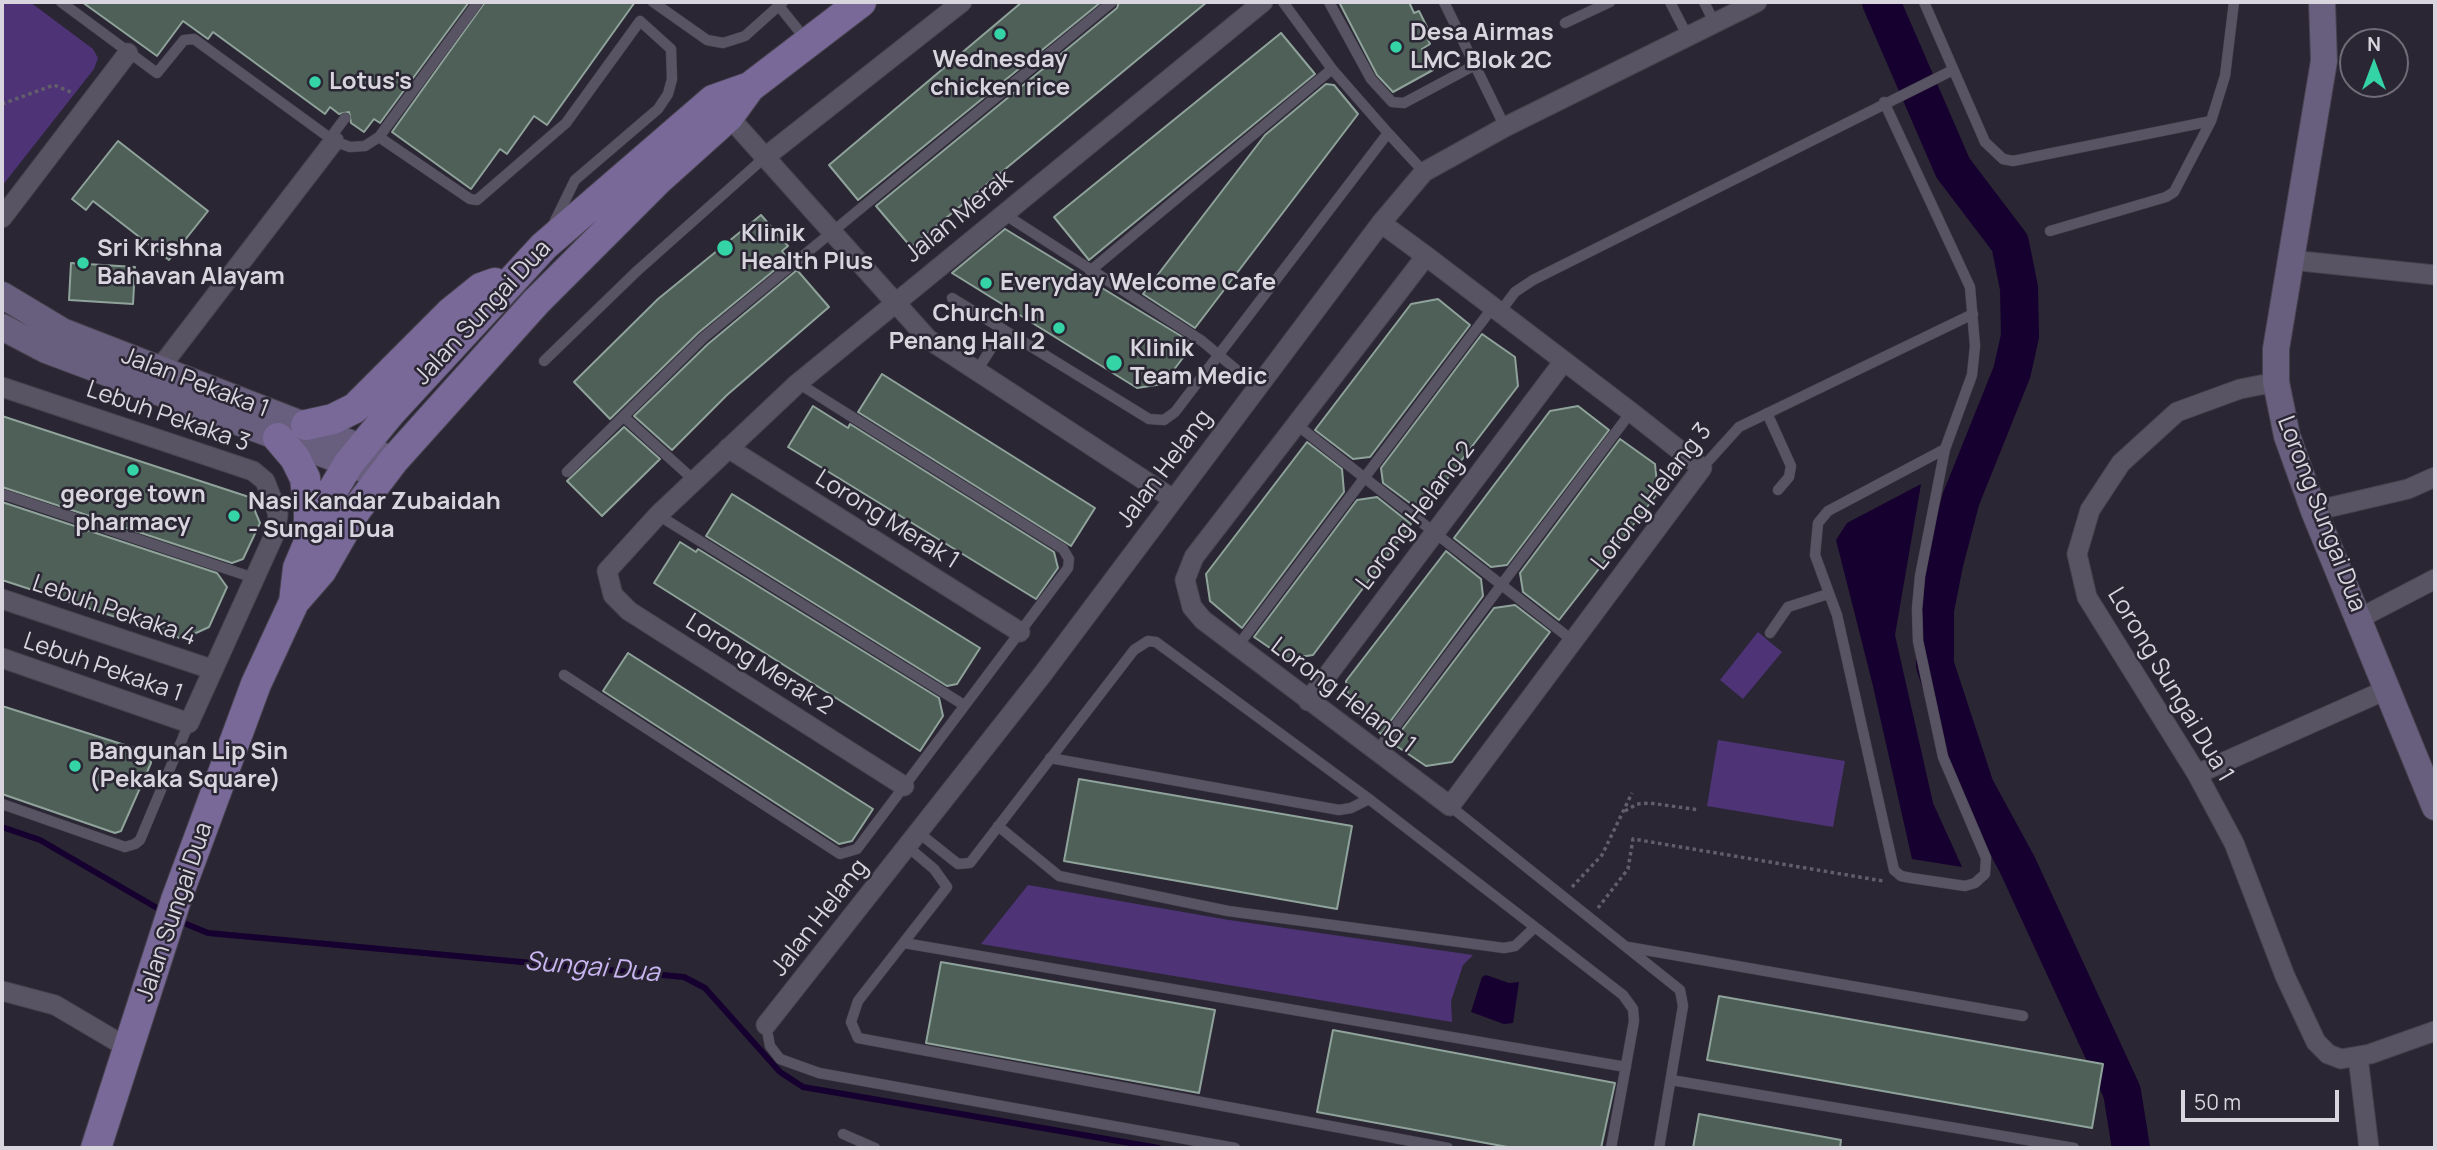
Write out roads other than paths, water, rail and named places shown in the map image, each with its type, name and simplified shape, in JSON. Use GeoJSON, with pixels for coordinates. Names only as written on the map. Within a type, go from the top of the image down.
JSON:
{"type":"FeatureCollection","features":[{"type":"Feature","properties":{"kind":"main road","name":"Jalan Sungai Dua"},"geometry":{"type":"LineString","coordinates":[[294,602],[298,568],[308,541],[355,455],[514,276],[544,246],[862,2]]}},
{"type":"Feature","properties":{"kind":"main road","name":"Jalan Sungai Dua"},"geometry":{"type":"LineString","coordinates":[[96,1148],[176,900],[256,684],[294,602],[321,571],[356,510],[388,468],[536,302],[660,178],[721,108]]}},
{"type":"Feature","properties":{"kind":"main road"},"geometry":{"type":"LineString","coordinates":[[306,425],[333,419],[355,408],[450,313],[481,288],[514,276]]}},
{"type":"Feature","properties":{"kind":"main road"},"geometry":{"type":"LineString","coordinates":[[278,438],[295,458],[304,478],[309,510],[308,541]]}},
{"type":"Feature","properties":{"kind":"street"},"geometry":{"type":"LineString","coordinates":[[764,158],[962,2]]}},
{"type":"Feature","properties":{"kind":"street","name":"Jalan Merak"},"geometry":{"type":"LineString","coordinates":[[607,571],[658,514],[798,383],[1263,2]]}},
{"type":"Feature","properties":{"kind":"street","name":"Jalan Helang"},"geometry":{"type":"LineString","coordinates":[[766,1025],[1042,675],[1381,223],[1424,172],[1505,127],[1757,2]]}},
{"type":"Feature","properties":{"kind":"street","name":"Lorong Sungai Dua"},"geometry":{"type":"LineString","coordinates":[[2322,2],[2324,61],[2276,349],[2276,382],[2287,436],[2314,511],[2435,807]]}},
{"type":"Feature","properties":{"kind":"street"},"geometry":{"type":"LineString","coordinates":[[2,218],[128,53]]}},
{"type":"Feature","properties":{"kind":"street"},"geometry":{"type":"LineString","coordinates":[[721,108],[893,303],[929,339],[976,373],[1173,499]]}},
{"type":"Feature","properties":{"kind":"street"},"geometry":{"type":"LineString","coordinates":[[159,369],[332,139]]}},
{"type":"Feature","properties":{"kind":"street"},"geometry":{"type":"LineString","coordinates":[[1381,223],[1702,468]]}},
{"type":"Feature","properties":{"kind":"street","name":"Lorong Helang 1"},"geometry":{"type":"LineString","coordinates":[[1426,256],[1188,567],[1186,592],[1192,607],[1203,620],[1450,806]]}},
{"type":"Feature","properties":{"kind":"street"},"geometry":{"type":"LineString","coordinates":[[2291,260],[2435,275]]}},
{"type":"Feature","properties":{"kind":"street","name":"Jalan Pekaka 1"},"geometry":{"type":"LineString","coordinates":[[2,295],[62,331],[306,425],[355,455]]}},
{"type":"Feature","properties":{"kind":"street","name":"Jalan Pekaka 1"},"geometry":{"type":"LineString","coordinates":[[9,335],[278,438],[355,455],[388,468]]}},
{"type":"Feature","properties":{"kind":"street","name":"Lorong Helang 2"},"geometry":{"type":"LineString","coordinates":[[1308,701],[1564,361]]}},
{"type":"Feature","properties":{"kind":"street","name":"Lorong Sungai Dua 1"},"geometry":{"type":"LineString","coordinates":[[2276,382],[2240,389],[2177,412],[2121,463],[2090,510],[2077,554],[2087,597],[2197,774],[2234,843],[2285,976],[2316,1042],[2328,1054],[2341,1059],[2358,1057]]}},
{"type":"Feature","properties":{"kind":"street","name":"Lebuh Pekaka 3"},"geometry":{"type":"LineString","coordinates":[[2,387],[253,471],[265,481],[278,514],[276,531],[188,723]]}},
{"type":"Feature","properties":{"kind":"street","name":"Lorong Merak 1"},"geometry":{"type":"LineString","coordinates":[[728,448],[1020,632]]}},
{"type":"Feature","properties":{"kind":"street","name":"Lorong Helang 3"},"geometry":{"type":"LineString","coordinates":[[1450,806],[1702,468]]}},
{"type":"Feature","properties":{"kind":"street"},"geometry":{"type":"LineString","coordinates":[[2314,511],[2408,489],[2435,477]]}},
{"type":"Feature","properties":{"kind":"street","name":"Lorong Merak 2"},"geometry":{"type":"LineString","coordinates":[[607,571],[613,595],[629,611],[904,786]]}},
{"type":"Feature","properties":{"kind":"street"},"geometry":{"type":"LineString","coordinates":[[2360,618],[2435,579]]}},
{"type":"Feature","properties":{"kind":"street","name":"Lebuh Pekaka 4"},"geometry":{"type":"LineString","coordinates":[[2,599],[211,669]]}},
{"type":"Feature","properties":{"kind":"street","name":"Lebuh Pekaka 1"},"geometry":{"type":"LineString","coordinates":[[2,658],[188,723]]}},
{"type":"Feature","properties":{"kind":"street"},"geometry":{"type":"LineString","coordinates":[[2197,774],[2388,689]]}},
{"type":"Feature","properties":{"kind":"street"},"geometry":{"type":"LineString","coordinates":[[2,991],[55,1005],[128,1048]]}},
{"type":"Feature","properties":{"kind":"street"},"geometry":{"type":"LineString","coordinates":[[2369,1148],[2358,1057],[2435,1031]]}},
{"type":"Feature","properties":{"kind":"lane"},"geometry":{"type":"LineString","coordinates":[[61,2],[157,73],[184,40],[194,39],[332,139],[350,147],[365,146],[379,136],[478,2]]}},
{"type":"Feature","properties":{"kind":"lane"},"geometry":{"type":"LineString","coordinates":[[653,2],[706,40],[723,43],[745,36],[781,4],[808,42]]}},
{"type":"Feature","properties":{"kind":"lane"},"geometry":{"type":"LineString","coordinates":[[567,472],[703,338],[1112,2]]}},
{"type":"Feature","properties":{"kind":"lane"},"geometry":{"type":"LineString","coordinates":[[1283,2],[1332,69],[1424,172]]}},
{"type":"Feature","properties":{"kind":"lane"},"geometry":{"type":"LineString","coordinates":[[1329,2],[1371,79],[1392,102],[1404,103],[1475,65]]}},
{"type":"Feature","properties":{"kind":"lane"},"geometry":{"type":"LineString","coordinates":[[1444,2],[1505,127]]}},
{"type":"Feature","properties":{"kind":"lane"},"geometry":{"type":"LineString","coordinates":[[1565,23],[1610,2]]}},
{"type":"Feature","properties":{"kind":"lane"},"geometry":{"type":"LineString","coordinates":[[1670,2],[1688,37]]}},
{"type":"Feature","properties":{"kind":"lane"},"geometry":{"type":"LineString","coordinates":[[1704,2],[1715,24]]}},
{"type":"Feature","properties":{"kind":"lane"},"geometry":{"type":"LineString","coordinates":[[1924,2],[1985,142],[2003,159],[2013,161],[2211,121]]}},
{"type":"Feature","properties":{"kind":"lane"},"geometry":{"type":"LineString","coordinates":[[2050,231],[2166,197],[2174,192],[2211,121],[2225,75],[2234,2]]}},
{"type":"Feature","properties":{"kind":"lane"},"geometry":{"type":"LineString","coordinates":[[379,136],[470,199],[477,200],[566,122],[640,21],[671,49],[672,79],[668,94],[658,109],[575,180],[544,246]]}},
{"type":"Feature","properties":{"kind":"lane"},"geometry":{"type":"LineString","coordinates":[[1090,271],[1332,69]]}},
{"type":"Feature","properties":{"kind":"lane"},"geometry":{"type":"LineString","coordinates":[[1237,647],[1496,310],[1515,292],[1533,280],[1884,102],[1953,70]]}},
{"type":"Feature","properties":{"kind":"lane"},"geometry":{"type":"LineString","coordinates":[[1884,102],[1966,275],[1973,314],[1975,346],[1972,375],[1945,449],[1920,576],[1918,641],[1943,757],[1986,858],[1985,874],[1975,883],[1965,886],[1900,876],[1894,870],[1837,615],[1815,555],[1818,523],[1842,502],[1945,449]]}},
{"type":"Feature","properties":{"kind":"lane"},"geometry":{"type":"LineString","coordinates":[[332,139],[345,118]]}},
{"type":"Feature","properties":{"kind":"lane"},"geometry":{"type":"LineString","coordinates":[[952,298],[1149,419],[1164,420],[1175,412],[1388,133]]}},
{"type":"Feature","properties":{"kind":"lane"},"geometry":{"type":"LineString","coordinates":[[544,361],[637,271],[764,158]]}},
{"type":"Feature","properties":{"kind":"lane"},"geometry":{"type":"LineString","coordinates":[[1003,213],[1217,354],[1257,387]]}},
{"type":"Feature","properties":{"kind":"lane","name":"Lorong Helang 3"},"geometry":{"type":"LineString","coordinates":[[1702,468],[1730,434],[1767,413],[1973,314]]}},
{"type":"Feature","properties":{"kind":"lane"},"geometry":{"type":"LineString","coordinates":[[976,373],[1003,330]]}},
{"type":"Feature","properties":{"kind":"lane"},"geometry":{"type":"LineString","coordinates":[[564,675],[840,853],[857,849],[1068,568],[1069,559],[1063,550],[798,383]]}},
{"type":"Feature","properties":{"kind":"lane"},"geometry":{"type":"LineString","coordinates":[[1375,752],[1631,412]]}},
{"type":"Feature","properties":{"kind":"lane"},"geometry":{"type":"LineString","coordinates":[[1767,413],[1791,466],[1789,477],[1778,490]]}},
{"type":"Feature","properties":{"kind":"lane"},"geometry":{"type":"LineString","coordinates":[[624,416],[695,481]]}},
{"type":"Feature","properties":{"kind":"lane"},"geometry":{"type":"LineString","coordinates":[[1297,425],[1572,640]]}},
{"type":"Feature","properties":{"kind":"lane"},"geometry":{"type":"LineString","coordinates":[[2,494],[254,578]]}},
{"type":"Feature","properties":{"kind":"lane"},"geometry":{"type":"LineString","coordinates":[[658,514],[682,532],[964,705]]}},
{"type":"Feature","properties":{"kind":"lane"},"geometry":{"type":"LineString","coordinates":[[1770,633],[1788,607],[1828,594]]}},
{"type":"Feature","properties":{"kind":"lane"},"geometry":{"type":"LineString","coordinates":[[913,840],[958,864],[965,865],[1134,650],[1148,641],[1156,642],[1369,799],[1623,995],[1633,1009],[1626,1067],[1611,1148]]}},
{"type":"Feature","properties":{"kind":"lane"},"geometry":{"type":"LineString","coordinates":[[2,804],[125,847],[135,845],[140,840],[188,723]]}},
{"type":"Feature","properties":{"kind":"lane"},"geometry":{"type":"LineString","coordinates":[[1050,758],[1339,810],[1351,808],[1369,799]]}},
{"type":"Feature","properties":{"kind":"lane","name":"Lorong Helang 1"},"geometry":{"type":"LineString","coordinates":[[1450,806],[1680,990],[1683,1006],[1659,1148]]}},
{"type":"Feature","properties":{"kind":"lane"},"geometry":{"type":"LineString","coordinates":[[998,826],[1059,876],[1228,911],[1504,948],[1515,946],[1535,927]]}},
{"type":"Feature","properties":{"kind":"lane"},"geometry":{"type":"LineString","coordinates":[[913,840],[947,887],[858,1001],[852,1013],[853,1032],[865,1042],[1448,1148]]}},
{"type":"Feature","properties":{"kind":"lane"},"geometry":{"type":"LineString","coordinates":[[904,943],[1626,1067]]}},
{"type":"Feature","properties":{"kind":"lane"},"geometry":{"type":"LineString","coordinates":[[1627,947],[2022,1016]]}},
{"type":"Feature","properties":{"kind":"lane"},"geometry":{"type":"LineString","coordinates":[[766,1025],[770,1046],[780,1059],[819,1073],[1235,1148]]}},
{"type":"Feature","properties":{"kind":"lane"},"geometry":{"type":"LineString","coordinates":[[1671,1080],[2074,1148]]}},
{"type":"Feature","properties":{"kind":"lane"},"geometry":{"type":"LineString","coordinates":[[843,1134],[875,1148]]}},
{"type":"Feature","properties":{"kind":"waterway"},"geometry":{"type":"LineString","coordinates":[[1881,2],[1953,168],[2010,243],[2019,288],[2020,336],[2012,372],[1961,499],[1944,564],[1935,610],[1935,665],[1975,787],[2017,864],[2122,1092],[2131,1148]]}},
{"type":"Feature","properties":{"kind":"waterway","name":"Sungai Dua"},"geometry":{"type":"LineString","coordinates":[[2,827],[40,840],[164,912]]}},
{"type":"Feature","properties":{"kind":"waterway","name":"Sungai Dua"},"geometry":{"type":"LineString","coordinates":[[179,921],[208,933],[684,977],[705,988],[780,1072],[803,1087],[1159,1148]]}},
{"type":"Feature","properties":{"kind":"place","name":"Wednesday chicken rice"},"geometry":{"type":"Point","coordinates":[1000,34]}},
{"type":"Feature","properties":{"kind":"place","name":"Desa Airmas LMC Blok 2C"},"geometry":{"type":"Point","coordinates":[1396,47]}},
{"type":"Feature","properties":{"kind":"place","name":"Lotus's"},"geometry":{"type":"Point","coordinates":[315,82]}},
{"type":"Feature","properties":{"kind":"place","name":"Klinik Health Plus"},"geometry":{"type":"Point","coordinates":[725,248]}},
{"type":"Feature","properties":{"kind":"place","name":"Sri Krishna Bahavan Alayam"},"geometry":{"type":"Point","coordinates":[83,263]}},
{"type":"Feature","properties":{"kind":"place","name":"Everyday Welcome Cafe"},"geometry":{"type":"Point","coordinates":[986,283]}},
{"type":"Feature","properties":{"kind":"place","name":"Church In Penang Hall 2"},"geometry":{"type":"Point","coordinates":[1059,328]}},
{"type":"Feature","properties":{"kind":"place","name":"Klinik Team Medic"},"geometry":{"type":"Point","coordinates":[1114,363]}},
{"type":"Feature","properties":{"kind":"place","name":"george town pharmacy"},"geometry":{"type":"Point","coordinates":[133,470]}},
{"type":"Feature","properties":{"kind":"place","name":"Nasi Kandar Zubaidah - Sungai Dua"},"geometry":{"type":"Point","coordinates":[234,516]}},
{"type":"Feature","properties":{"kind":"place","name":"Bangunan Lip Sin (Pekaka Square)"},"geometry":{"type":"Point","coordinates":[75,766]}}]}
